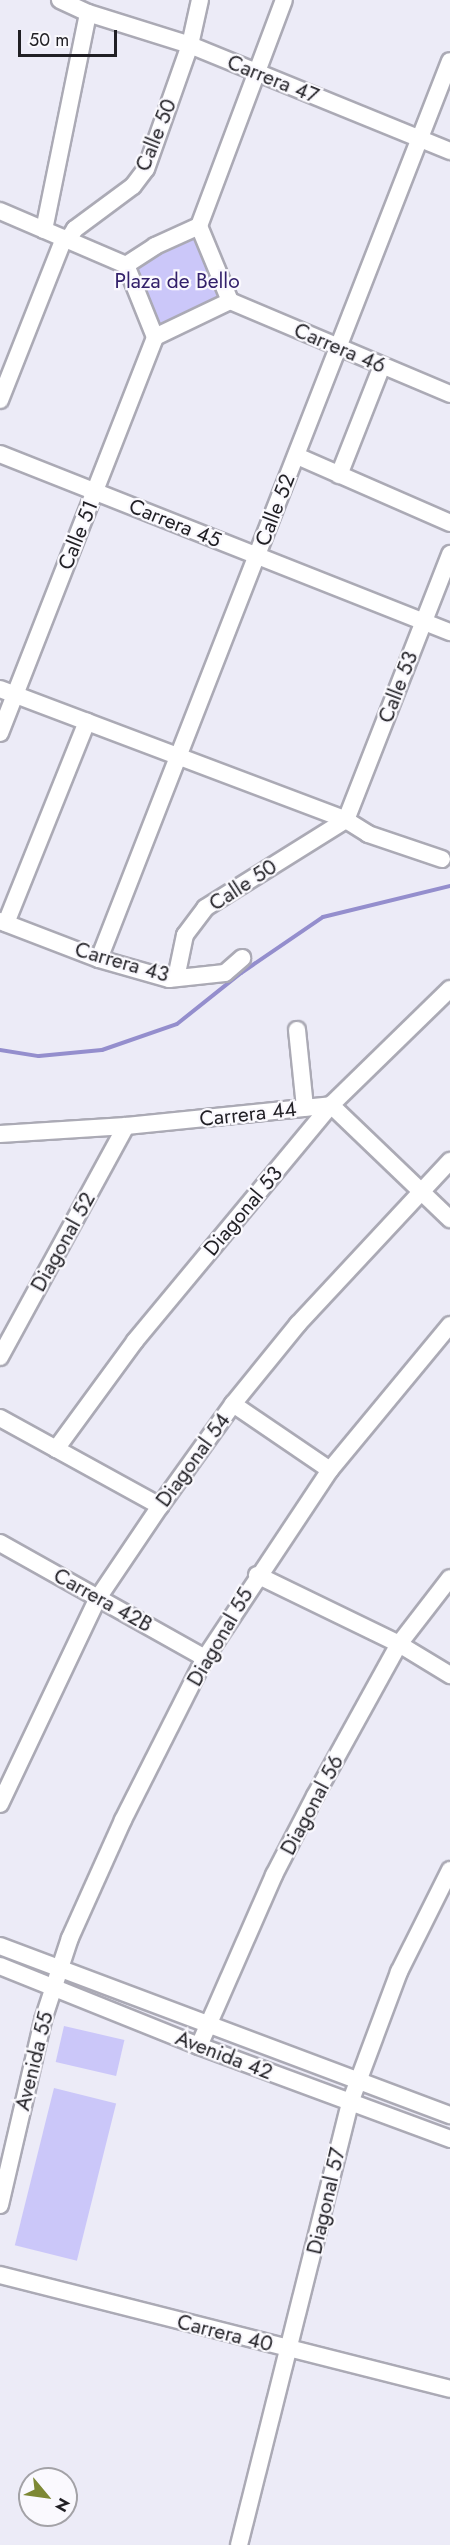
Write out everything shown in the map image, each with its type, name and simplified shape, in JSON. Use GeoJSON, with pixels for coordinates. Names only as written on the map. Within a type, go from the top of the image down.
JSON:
{"type":"FeatureCollection","features":[{"type":"Feature","properties":{"kind":"street","name":"Carrera 47"},"geometry":{"type":"LineString","coordinates":[[60,0],[88,13],[190,45],[450,151]]}},
{"type":"Feature","properties":{"kind":"street","name":"Calle 50"},"geometry":{"type":"LineString","coordinates":[[0,400],[66,239],[133,186],[146,169],[190,45],[200,0]]}},
{"type":"Feature","properties":{"kind":"street"},"geometry":{"type":"LineString","coordinates":[[0,211],[126,265],[156,337],[230,301],[199,226],[284,0]]}},
{"type":"Feature","properties":{"kind":"street"},"geometry":{"type":"LineString","coordinates":[[44,230],[88,13]]}},
{"type":"Feature","properties":{"kind":"street","name":"Calle 52"},"geometry":{"type":"LineString","coordinates":[[99,959],[422,140],[450,62]]}},
{"type":"Feature","properties":{"kind":"street"},"geometry":{"type":"LineString","coordinates":[[126,265],[155,246],[199,226]]}},
{"type":"Feature","properties":{"kind":"street","name":"Carrera 46"},"geometry":{"type":"LineString","coordinates":[[230,301],[450,394]]}},
{"type":"Feature","properties":{"kind":"street","name":"Calle 51"},"geometry":{"type":"LineString","coordinates":[[0,733],[8,692],[96,492],[156,337]]}},
{"type":"Feature","properties":{"kind":"street"},"geometry":{"type":"LineString","coordinates":[[339,474],[382,366]]}},
{"type":"Feature","properties":{"kind":"street","name":"Carrera 45"},"geometry":{"type":"LineString","coordinates":[[0,454],[450,632]]}},
{"type":"Feature","properties":{"kind":"street"},"geometry":{"type":"LineString","coordinates":[[297,456],[450,523]]}},
{"type":"Feature","properties":{"kind":"street","name":"Calle 53"},"geometry":{"type":"LineString","coordinates":[[346,820],[450,554]]}},
{"type":"Feature","properties":{"kind":"street"},"geometry":{"type":"LineString","coordinates":[[8,692],[346,820],[368,834],[442,859]]}},
{"type":"Feature","properties":{"kind":"street"},"geometry":{"type":"LineString","coordinates":[[3,922],[87,722]]}},
{"type":"Feature","properties":{"kind":"street","name":"Calle 50"},"geometry":{"type":"LineString","coordinates":[[176,978],[185,935],[205,908],[346,820]]}},
{"type":"Feature","properties":{"kind":"street","name":"Carrera 43"},"geometry":{"type":"LineString","coordinates":[[3,922],[99,959],[176,978],[225,974],[242,958]]}},
{"type":"Feature","properties":{"kind":"street","name":"Diagonal 53"},"geometry":{"type":"LineString","coordinates":[[56,1449],[135,1341],[331,1105],[450,990]]}},
{"type":"Feature","properties":{"kind":"street"},"geometry":{"type":"LineString","coordinates":[[297,1030],[305,1108]]}},
{"type":"Feature","properties":{"kind":"street"},"geometry":{"type":"LineString","coordinates":[[331,1105],[450,1219]]}},
{"type":"Feature","properties":{"kind":"street","name":"Carrera 44"},"geometry":{"type":"LineString","coordinates":[[0,1134],[126,1126],[331,1105]]}},
{"type":"Feature","properties":{"kind":"street","name":"Diagonal 52"},"geometry":{"type":"LineString","coordinates":[[0,1357],[126,1126]]}},
{"type":"Feature","properties":{"kind":"street","name":"Diagonal 54"},"geometry":{"type":"LineString","coordinates":[[0,1804],[99,1598],[160,1506],[233,1404],[298,1324],[450,1161]]}},
{"type":"Feature","properties":{"kind":"street","name":"Diagonal 55"},"geometry":{"type":"LineString","coordinates":[[53,1988],[123,1820],[205,1658],[257,1575],[330,1470],[450,1325]]}},
{"type":"Feature","properties":{"kind":"street"},"geometry":{"type":"LineString","coordinates":[[233,1404],[330,1470]]}},
{"type":"Feature","properties":{"kind":"street"},"geometry":{"type":"LineString","coordinates":[[0,1418],[160,1506]]}},
{"type":"Feature","properties":{"kind":"street","name":"Carrera 42B"},"geometry":{"type":"LineString","coordinates":[[1,1546],[205,1658]]}},
{"type":"Feature","properties":{"kind":"street"},"geometry":{"type":"LineString","coordinates":[[257,1575],[399,1644],[450,1676]]}},
{"type":"Feature","properties":{"kind":"street","name":"Diagonal 56"},"geometry":{"type":"LineString","coordinates":[[200,2046],[274,1875],[399,1644],[450,1578]]}},
{"type":"Feature","properties":{"kind":"street","name":"Diagonal 57"},"geometry":{"type":"LineString","coordinates":[[239,2545],[291,2349],[357,2080],[399,1972],[450,1870]]}},
{"type":"Feature","properties":{"kind":"street","name":"Avenida 42"},"geometry":{"type":"LineString","coordinates":[[0,1946],[450,2115]]}},
{"type":"Feature","properties":{"kind":"street","name":"Avenida 42"},"geometry":{"type":"LineString","coordinates":[[0,1966],[200,2046],[450,2139]]}},
{"type":"Feature","properties":{"kind":"street","name":"Avenida 55"},"geometry":{"type":"LineString","coordinates":[[0,2205],[53,1988]]}},
{"type":"Feature","properties":{"kind":"street","name":"Carrera 40"},"geometry":{"type":"LineString","coordinates":[[0,2275],[450,2389]]}},
{"type":"Feature","properties":{"kind":"green space","name":"Plaza de Bello"},"geometry":{"type":"Polygon","coordinates":[[[196,234],[223,298],[157,326],[130,262],[196,234]]]}},
{"type":"Feature","properties":{"kind":"green space"},"geometry":{"type":"Polygon","coordinates":[[[64,2026],[124,2040],[116,2076],[56,2062],[64,2026]]]}},
{"type":"Feature","properties":{"kind":"green space"},"geometry":{"type":"Polygon","coordinates":[[[54,2088],[116,2103],[77,2261],[15,2245],[54,2088]]]}},
{"type":"Feature","properties":{"kind":"waterway"},"geometry":{"type":"LineString","coordinates":[[0,1050],[39,1056],[102,1050],[177,1024],[241,973],[323,917],[450,886]]}}]}
